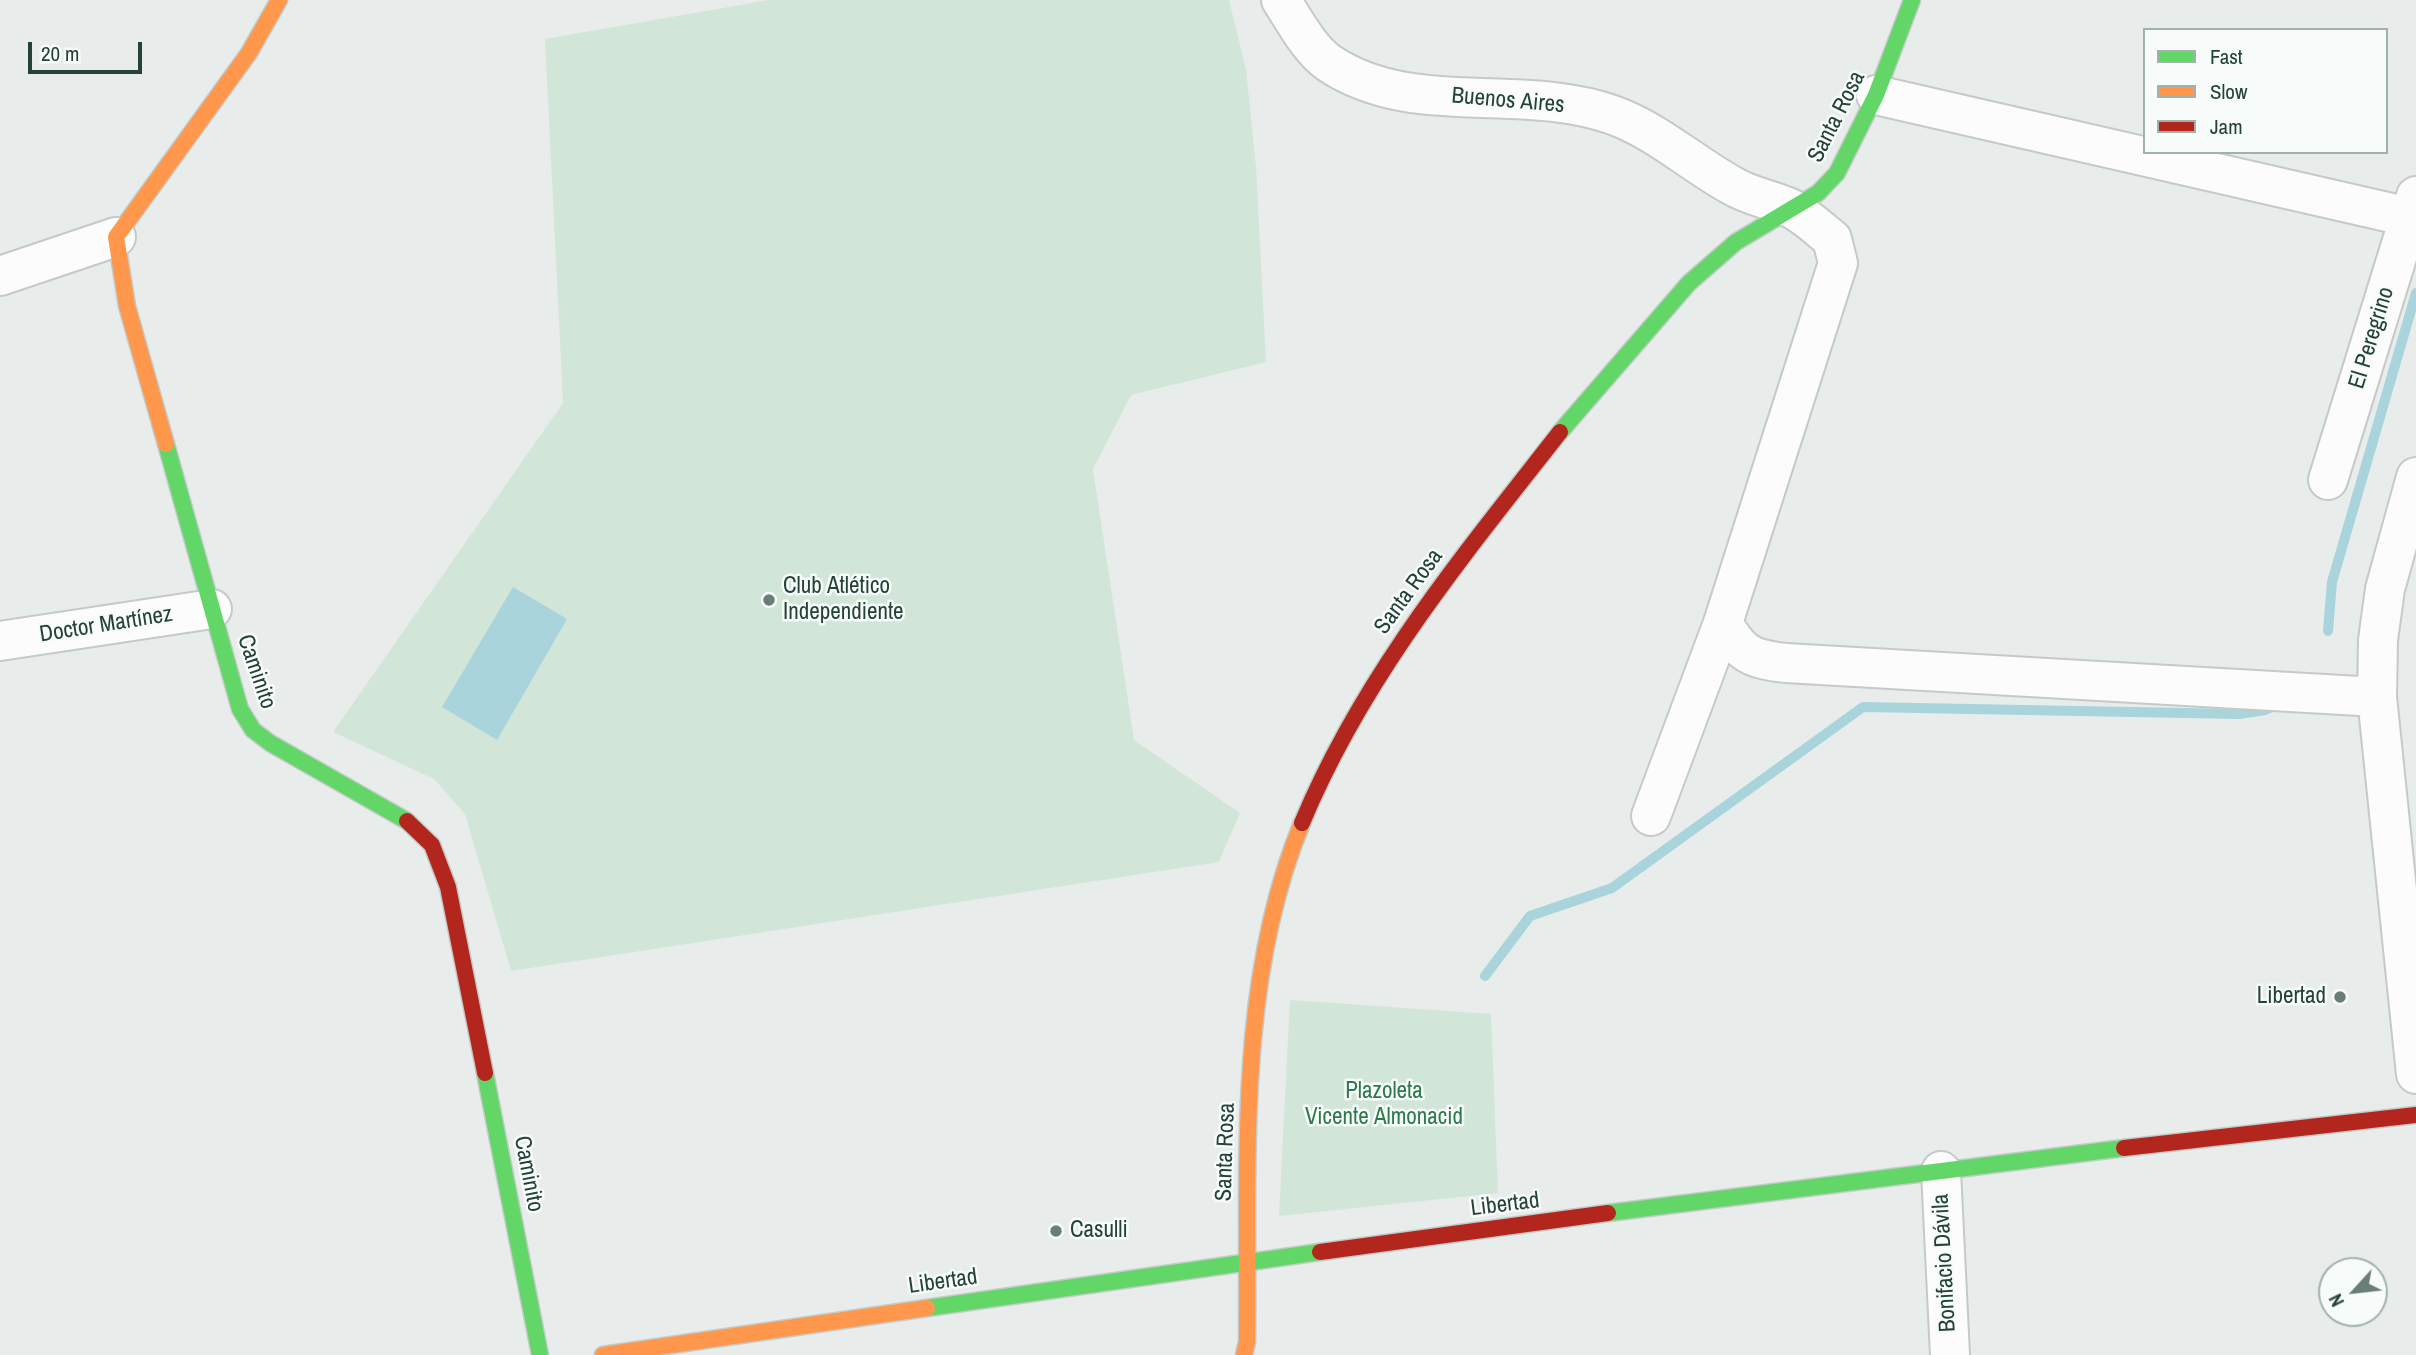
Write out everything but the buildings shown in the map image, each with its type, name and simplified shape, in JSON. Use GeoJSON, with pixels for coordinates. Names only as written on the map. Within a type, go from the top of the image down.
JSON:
{"type":"FeatureCollection","features":[{"type":"Feature","properties":{"kind":"street"},"geometry":{"type":"LineString","coordinates":[[0,276],[116,237],[249,53],[279,0]]}},
{"type":"Feature","properties":{"kind":"street","name":"Buenos Aires"},"geometry":{"type":"LineString","coordinates":[[1281,0],[1327,62],[1359,78],[1411,93],[1555,102],[1612,115],[1673,144],[1729,184],[1759,200],[1790,208]]}},
{"type":"Feature","properties":{"kind":"street","name":"Santa Rosa"},"geometry":{"type":"LineString","coordinates":[[1244,1355],[1248,1314],[1246,1261],[1250,1095],[1265,944],[1287,860],[1308,809],[1365,696],[1421,610],[1584,401],[1689,283],[1736,242],[1818,192],[1837,173],[1876,95],[1912,0]]}},
{"type":"Feature","properties":{"kind":"street"},"geometry":{"type":"LineString","coordinates":[[1876,95],[2143,150]]}},
{"type":"Feature","properties":{"kind":"street"},"geometry":{"type":"LineString","coordinates":[[2161,154],[2413,206]]}},
{"type":"Feature","properties":{"kind":"street","name":"El Peregrino"},"geometry":{"type":"LineString","coordinates":[[2328,480],[2413,206]]}},
{"type":"Feature","properties":{"kind":"street"},"geometry":{"type":"LineString","coordinates":[[1651,816],[1723,623],[1838,263],[1832,239],[1790,208]]}},
{"type":"Feature","properties":{"kind":"street","name":"Caminito"},"geometry":{"type":"LineString","coordinates":[[116,237],[127,306],[240,709],[253,730],[270,743],[400,815],[432,845],[448,887],[540,1355]]}},
{"type":"Feature","properties":{"kind":"street"},"geometry":{"type":"LineString","coordinates":[[2416,477],[2385,589],[2378,640],[2377,697],[2416,1074]]}},
{"type":"Feature","properties":{"kind":"street","name":"Doctor Martínez"},"geometry":{"type":"LineString","coordinates":[[0,641],[212,609]]}},
{"type":"Feature","properties":{"kind":"street"},"geometry":{"type":"LineString","coordinates":[[1723,623],[1737,647],[1758,660],[2377,697]]}},
{"type":"Feature","properties":{"kind":"street","name":"Libertad"},"geometry":{"type":"LineString","coordinates":[[603,1355],[1246,1261],[1941,1171],[2416,1115]]}},
{"type":"Feature","properties":{"kind":"street","name":"Bonifacio Dávila"},"geometry":{"type":"LineString","coordinates":[[1941,1171],[1950,1355]]}},
{"type":"Feature","properties":{"kind":"green space","name":"Club Atlético Independiente"},"geometry":{"type":"Polygon","coordinates":[[[769,0],[1229,0],[1246,69],[1256,167],[1266,362],[1131,395],[1093,469],[1134,740],[1240,813],[1219,862],[511,971],[465,814],[434,779],[333,732],[563,403],[545,39],[769,0]]]}},
{"type":"Feature","properties":{"kind":"green space","name":"Plazoleta Vicente Almonacid"},"geometry":{"type":"Polygon","coordinates":[[[1290,1000],[1491,1014],[1498,1193],[1279,1216],[1290,1000]]]}},
{"type":"Feature","properties":{"kind":"water"},"geometry":{"type":"Polygon","coordinates":[[[513,587],[567,619],[497,740],[442,707],[513,587]]]}},
{"type":"Feature","properties":{"kind":"waterway"},"geometry":{"type":"LineString","coordinates":[[2328,631],[2332,582],[2416,293]]}},
{"type":"Feature","properties":{"kind":"waterway"},"geometry":{"type":"LineString","coordinates":[[1485,976],[1530,916],[1612,888],[1863,707],[2239,714],[2277,705]]}},
{"type":"Feature","properties":{"kind":"traffic: fast"},"geometry":{"type":"LineString","coordinates":[[1560,432],[1689,283],[1736,242],[1818,193],[1837,173],[1876,95],[1912,0]]}},
{"type":"Feature","properties":{"kind":"traffic: fast"},"geometry":{"type":"LineString","coordinates":[[166,444],[240,709],[253,730],[270,743],[407,821]]}},
{"type":"Feature","properties":{"kind":"traffic: fast"},"geometry":{"type":"LineString","coordinates":[[485,1073],[540,1355]]}},
{"type":"Feature","properties":{"kind":"traffic: fast"},"geometry":{"type":"LineString","coordinates":[[1608,1213],[2124,1148]]}},
{"type":"Feature","properties":{"kind":"traffic: fast"},"geometry":{"type":"LineString","coordinates":[[927,1308],[1320,1252]]}},
{"type":"Feature","properties":{"kind":"traffic: slow"},"geometry":{"type":"LineString","coordinates":[[166,444],[127,306],[116,237],[249,53],[279,0]]}},
{"type":"Feature","properties":{"kind":"traffic: slow"},"geometry":{"type":"LineString","coordinates":[[1244,1355],[1247,1342],[1250,1079],[1256,1013],[1265,948],[1280,885],[1302,823]]}},
{"type":"Feature","properties":{"kind":"traffic: slow"},"geometry":{"type":"LineString","coordinates":[[603,1355],[927,1308]]}},
{"type":"Feature","properties":{"kind":"traffic: jam"},"geometry":{"type":"LineString","coordinates":[[1302,823],[1354,717],[1385,667],[1452,571],[1560,432]]}},
{"type":"Feature","properties":{"kind":"traffic: jam"},"geometry":{"type":"LineString","coordinates":[[407,821],[432,845],[448,887],[485,1073]]}},
{"type":"Feature","properties":{"kind":"traffic: jam"},"geometry":{"type":"LineString","coordinates":[[2124,1148],[2416,1115]]}},
{"type":"Feature","properties":{"kind":"traffic: jam"},"geometry":{"type":"LineString","coordinates":[[1320,1252],[1608,1213]]}},
{"type":"Feature","properties":{"kind":"place","name":"Club Atlético Independiente"},"geometry":{"type":"Point","coordinates":[769,600]}},
{"type":"Feature","properties":{"kind":"place","name":"Libertad"},"geometry":{"type":"Point","coordinates":[2340,997]}},
{"type":"Feature","properties":{"kind":"place","name":"Casulli"},"geometry":{"type":"Point","coordinates":[1056,1231]}}]}
